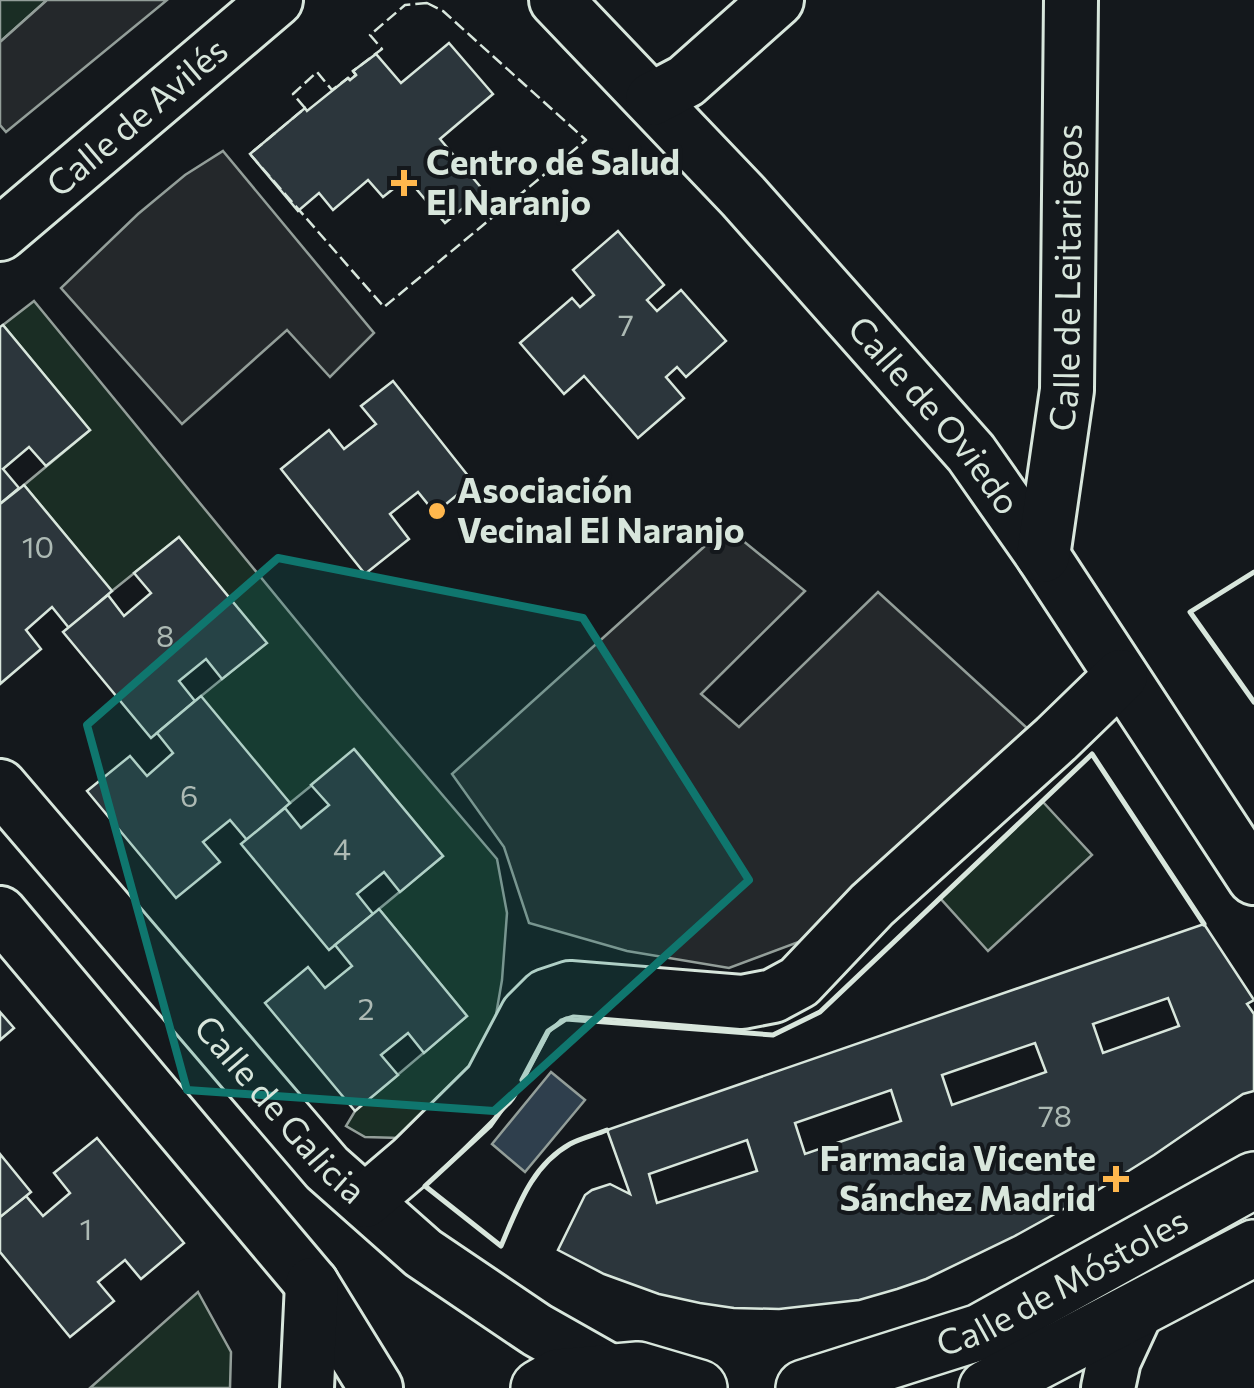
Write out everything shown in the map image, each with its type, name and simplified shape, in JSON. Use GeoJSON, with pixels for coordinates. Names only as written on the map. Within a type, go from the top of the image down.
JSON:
{"type":"FeatureCollection","features":[{"type":"Feature","properties":{"kind":"main road","name":"Calle de Móstoles"},"geometry":{"type":"LineString","coordinates":[[804,1388],[980,1332],[1254,1180]]}},
{"type":"Feature","properties":{"kind":"main road","name":"Calle de Móstoles"},"geometry":{"type":"LineString","coordinates":[[987,1388],[1254,1248]]}},
{"type":"Feature","properties":{"kind":"main road"},"geometry":{"type":"LineString","coordinates":[[539,1388],[558,1376],[638,1370],[699,1388]]}},
{"type":"Feature","properties":{"kind":"street","name":"Calle de Avilés"},"geometry":{"type":"LineString","coordinates":[[0,234],[276,0]]}},
{"type":"Feature","properties":{"kind":"street","name":"Calle de Oviedo"},"geometry":{"type":"LineString","coordinates":[[556,0],[652,99],[971,453],[1254,878]]}},
{"type":"Feature","properties":{"kind":"street"},"geometry":{"type":"LineString","coordinates":[[652,99],[686,81],[777,0]]}},
{"type":"Feature","properties":{"kind":"street","name":"Calle de Leitariegos"},"geometry":{"type":"LineString","coordinates":[[1042,556],[1067,390],[1071,0]]}},
{"type":"Feature","properties":{"kind":"street"},"geometry":{"type":"LineString","coordinates":[[365,1201],[492,1083],[527,1015],[546,996],[570,988],[742,1002],[773,996],[799,982],[872,905],[1122,676]]}},
{"type":"Feature","properties":{"kind":"street","name":"Calle de Galicia"},"geometry":{"type":"LineString","coordinates":[[0,786],[327,1168],[423,1253],[536,1330],[613,1373]]}},
{"type":"Feature","properties":{"kind":"street"},"geometry":{"type":"LineString","coordinates":[[0,914],[312,1284],[376,1388]]}},
{"type":"Feature","properties":{"kind":"street"},"geometry":{"type":"LineString","coordinates":[[307,1388],[312,1284]]}},
{"type":"Feature","properties":{"kind":"street"},"geometry":{"type":"LineString","coordinates":[[1108,1388],[1114,1360],[1138,1308]]}},
{"type":"Feature","properties":{"kind":"highlighted area"},"geometry":{"type":"Polygon","coordinates":[[[278,558],[583,618],[749,880],[494,1111],[187,1090],[87,725],[278,558]]]}},
{"type":"Feature","properties":{"kind":"green space"},"geometry":{"type":"Polygon","coordinates":[[[0,0],[47,0],[0,42],[0,0]]]}},
{"type":"Feature","properties":{"kind":"green space"},"geometry":{"type":"Polygon","coordinates":[[[34,301],[497,859],[507,913],[502,980],[492,1038],[469,1069],[400,1138],[365,1137],[346,1126],[355,1111],[467,1016],[379,909],[443,856],[355,750],[290,803],[195,701],[266,643],[179,537],[112,591],[24,485],[90,430],[3,325],[34,301]]]}},
{"type":"Feature","properties":{"kind":"green space"},"geometry":{"type":"Polygon","coordinates":[[[1043,802],[1092,855],[988,951],[940,898],[1043,802]]]}},
{"type":"Feature","properties":{"kind":"green space"},"geometry":{"type":"Polygon","coordinates":[[[198,1292],[231,1352],[230,1388],[90,1388],[198,1292]]]}},
{"type":"Feature","properties":{"kind":"shaded area"},"geometry":{"type":"Polygon","coordinates":[[[47,0],[167,0],[6,132],[0,125],[0,42],[47,0]]]}},
{"type":"Feature","properties":{"kind":"shaded area"},"geometry":{"type":"Polygon","coordinates":[[[223,151],[374,333],[330,377],[287,330],[182,424],[61,288],[138,214],[185,175],[223,151]]]}},
{"type":"Feature","properties":{"kind":"shaded area"},"geometry":{"type":"Polygon","coordinates":[[[726,527],[805,591],[701,694],[739,727],[878,592],[1027,728],[804,940],[729,968],[627,951],[529,923],[504,847],[452,774],[726,527]]]}},
{"type":"Feature","properties":{"kind":"water"},"geometry":{"type":"Polygon","coordinates":[[[551,1072],[585,1100],[525,1172],[492,1144],[551,1072]]]}},
{"type":"Feature","properties":{"kind":"building"},"geometry":{"type":"Polygon","coordinates":[[[449,43],[493,94],[440,139],[484,191],[445,223],[407,178],[383,197],[368,180],[333,210],[319,193],[298,211],[250,154],[305,108],[307,111],[350,80],[356,75],[353,71],[376,54],[401,83],[449,43]]]}},
{"type":"Feature","properties":{"kind":"building"},"geometry":{"type":"Polygon","coordinates":[[[618,231],[664,285],[647,300],[657,311],[681,290],[726,341],[686,377],[677,367],[666,377],[684,398],[638,438],[584,376],[564,394],[520,343],[572,298],[580,307],[594,295],[573,270],[618,231]]]}},
{"type":"Feature","properties":{"kind":"building"},"geometry":{"type":"Polygon","coordinates":[[[3,325],[90,430],[46,466],[29,447],[3,469],[19,488],[0,504],[0,327],[3,325]]]}},
{"type":"Feature","properties":{"kind":"building"},"geometry":{"type":"Polygon","coordinates":[[[393,381],[473,482],[435,513],[418,492],[390,514],[409,539],[365,574],[281,469],[329,430],[344,449],[376,424],[361,406],[393,381]]]}},
{"type":"Feature","properties":{"kind":"building"},"geometry":{"type":"Polygon","coordinates":[[[24,485],[112,591],[69,628],[52,607],[26,630],[41,649],[0,684],[0,504],[24,485]]]}},
{"type":"Feature","properties":{"kind":"building"},"geometry":{"type":"Polygon","coordinates":[[[179,537],[267,643],[222,679],[206,659],[179,681],[195,701],[151,738],[63,632],[108,595],[124,616],[151,593],[134,573],[179,537]]]}},
{"type":"Feature","properties":{"kind":"building"},"geometry":{"type":"Polygon","coordinates":[[[201,696],[290,803],[247,840],[230,820],[203,842],[220,862],[176,898],[87,791],[130,756],[147,776],[173,753],[157,733],[201,696]]]}},
{"type":"Feature","properties":{"kind":"building"},"geometry":{"type":"Polygon","coordinates":[[[354,749],[443,856],[400,892],[384,872],[357,894],[373,914],[329,950],[241,844],[285,808],[301,828],[329,805],[311,785],[354,749]]]}},
{"type":"Feature","properties":{"kind":"building"},"geometry":{"type":"Polygon","coordinates":[[[379,909],[467,1016],[424,1053],[408,1033],[381,1055],[398,1075],[355,1111],[265,1003],[308,967],[325,988],[352,966],[335,945],[379,909]]]}},
{"type":"Feature","properties":{"kind":"building"},"geometry":{"type":"Polygon","coordinates":[[[1204,924],[1254,1000],[1247,1004],[1254,1014],[1254,1091],[1243,1094],[1098,1190],[1013,1237],[926,1279],[859,1300],[779,1309],[700,1303],[659,1294],[604,1274],[558,1250],[585,1195],[610,1184],[630,1194],[607,1130],[1204,924]],[[1168,998],[1093,1024],[1103,1053],[1179,1026],[1168,998]],[[1035,1043],[942,1075],[952,1105],[1046,1072],[1035,1043]],[[891,1090],[795,1123],[805,1154],[901,1121],[891,1090]],[[747,1140],[649,1174],[657,1203],[757,1171],[747,1140]]]}},
{"type":"Feature","properties":{"kind":"building"},"geometry":{"type":"Polygon","coordinates":[[[0,1012],[14,1028],[0,1040],[0,1012]]]}},
{"type":"Feature","properties":{"kind":"building"},"geometry":{"type":"Polygon","coordinates":[[[97,1138],[184,1243],[141,1279],[125,1260],[98,1282],[114,1301],[70,1337],[0,1252],[0,1217],[26,1196],[43,1216],[70,1193],[54,1173],[97,1138]]]}},
{"type":"Feature","properties":{"kind":"building"},"geometry":{"type":"Polygon","coordinates":[[[0,1154],[31,1192],[0,1217],[0,1154]]]}},
{"type":"Feature","properties":{"kind":"fence"},"geometry":{"type":"LineString","coordinates":[[427,3],[443,11],[586,140],[384,307],[250,154],[305,108],[293,94],[317,72],[332,90],[350,80],[356,75],[353,71],[382,49],[370,35],[405,5],[427,3]]}},
{"type":"Feature","properties":{"kind":"wall"},"geometry":{"type":"LineString","coordinates":[[1254,572],[1190,612],[1254,702]]}},
{"type":"Feature","properties":{"kind":"wall"},"geometry":{"type":"LineString","coordinates":[[522,1080],[548,1031],[566,1019],[773,1035],[820,1012],[1092,754],[1204,924]]}},
{"type":"Feature","properties":{"kind":"wall"},"geometry":{"type":"LineString","coordinates":[[505,1105],[490,1126],[425,1186],[501,1246],[527,1189],[545,1164],[570,1144],[607,1130]]}},
{"type":"Feature","properties":{"kind":"place","name":"Centro de Salud El Naranjo"},"geometry":{"type":"Point","coordinates":[404,183]}},
{"type":"Feature","properties":{"kind":"place","name":"Asociación Vecinal El Naranjo"},"geometry":{"type":"Point","coordinates":[437,511]}},
{"type":"Feature","properties":{"kind":"place","name":"Farmacia Vicente Sánchez Madrid"},"geometry":{"type":"Point","coordinates":[1116,1179]}}]}
